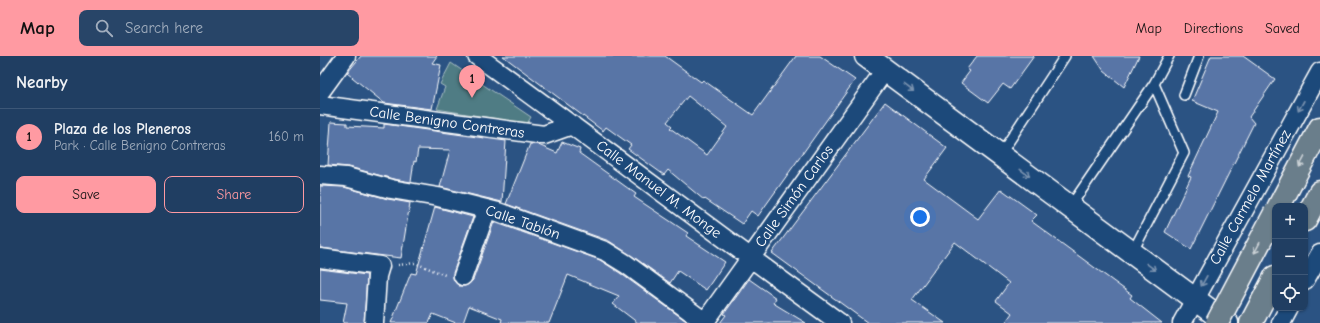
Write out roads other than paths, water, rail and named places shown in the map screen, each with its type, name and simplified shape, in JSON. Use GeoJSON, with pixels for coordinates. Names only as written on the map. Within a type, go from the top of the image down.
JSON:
{"type":"FeatureCollection","features":[{"type":"Feature","properties":{"kind":"highway"},"geometry":{"type":"LineString","coordinates":[[1281,203],[1320,128]]}},
{"type":"Feature","properties":{"kind":"highway"},"geometry":{"type":"LineString","coordinates":[[1308,214],[1320,192]]}},
{"type":"Feature","properties":{"kind":"highway"},"geometry":{"type":"LineString","coordinates":[[1217,323],[1272,219]]}},
{"type":"Feature","properties":{"kind":"highway"},"geometry":{"type":"LineString","coordinates":[[1251,323],[1272,283]]}},
{"type":"Feature","properties":{"kind":"street"},"geometry":{"type":"LineString","coordinates":[[320,92],[346,56]]}},
{"type":"Feature","properties":{"kind":"street","name":"Calle Manuel M. Monge"},"geometry":{"type":"LineString","coordinates":[[477,56],[572,124],[750,258],[840,323]]}},
{"type":"Feature","properties":{"kind":"street"},"geometry":{"type":"LineString","coordinates":[[866,56],[1227,323]]}},
{"type":"Feature","properties":{"kind":"street","name":"Calle Simón Carlos"},"geometry":{"type":"LineString","coordinates":[[704,322],[885,70]]}},
{"type":"Feature","properties":{"kind":"street","name":"Calle Carmelo Martínez"},"geometry":{"type":"LineString","coordinates":[[1182,323],[1320,72]]}},
{"type":"Feature","properties":{"kind":"street","name":"Calle Benigno Contreras"},"geometry":{"type":"LineString","coordinates":[[320,105],[544,135],[572,124]]}},
{"type":"Feature","properties":{"kind":"street","name":"Calle Tablón"},"geometry":{"type":"LineString","coordinates":[[320,175],[346,177],[487,209],[605,251],[626,264],[704,322]]}},
{"type":"Feature","properties":{"kind":"street"},"geometry":{"type":"LineString","coordinates":[[463,276],[487,209]]}},
{"type":"Feature","properties":{"kind":"street"},"geometry":{"type":"LineString","coordinates":[[1308,275],[1320,254]]}},
{"type":"Feature","properties":{"kind":"street"},"geometry":{"type":"LineString","coordinates":[[320,258],[380,266],[377,276],[374,323]]}},
{"type":"Feature","properties":{"kind":"street"},"geometry":{"type":"LineString","coordinates":[[1281,323],[1288,311]]}},
{"type":"Feature","properties":{"kind":"lane"},"geometry":{"type":"LineString","coordinates":[[1000,155],[1065,56]]}},
{"type":"Feature","properties":{"kind":"lane"},"geometry":{"type":"LineString","coordinates":[[1070,207],[1154,84],[1169,56]]}},
{"type":"Feature","properties":{"kind":"lane"},"geometry":{"type":"LineString","coordinates":[[1184,95],[1199,56]]}},
{"type":"Feature","properties":{"kind":"lane"},"geometry":{"type":"LineString","coordinates":[[1132,253],[1184,153],[1154,84]]}},
{"type":"Feature","properties":{"kind":"place","name":"Plaza de los Pleneros"},"geometry":{"type":"Point","coordinates":[472,98]}}]}
